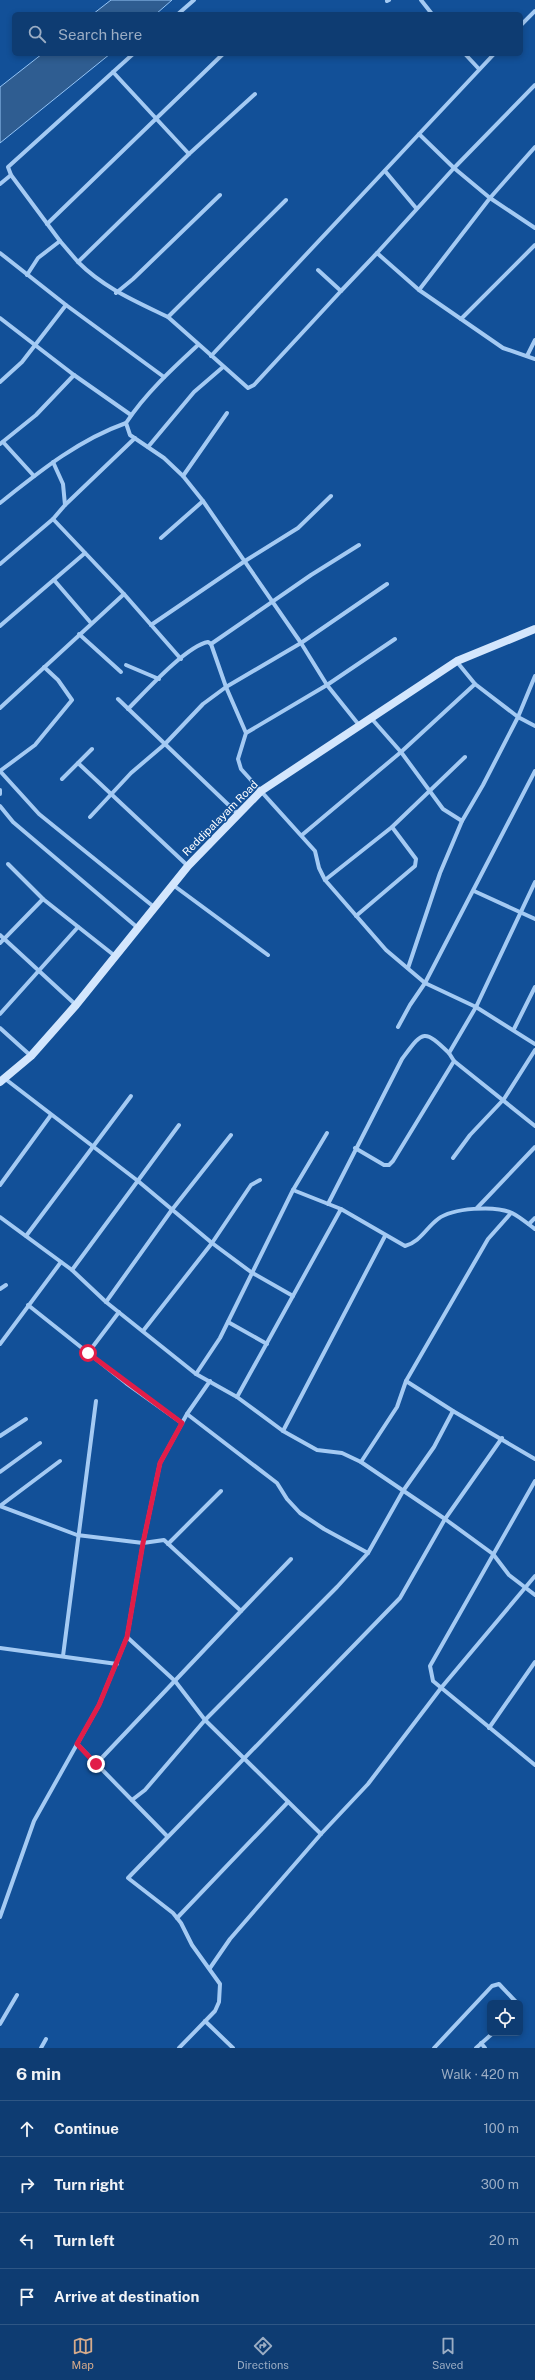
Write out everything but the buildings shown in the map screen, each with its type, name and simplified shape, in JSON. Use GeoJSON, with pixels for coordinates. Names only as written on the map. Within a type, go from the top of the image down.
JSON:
{"type":"FeatureCollection","features":[{"type":"Feature","properties":{"kind":"main road","name":"Reddipalayam Road"},"geometry":{"type":"LineString","coordinates":[[2,1080],[31,1056],[116,957],[154,907],[188,866],[262,791],[457,661],[535,629]]}},
{"type":"Feature","properties":{"kind":"street"},"geometry":{"type":"LineString","coordinates":[[180,12],[194,0]]}},
{"type":"Feature","properties":{"kind":"street"},"geometry":{"type":"LineString","coordinates":[[421,0],[430,12]]}},
{"type":"Feature","properties":{"kind":"street"},"geometry":{"type":"LineString","coordinates":[[523,23],[535,11]]}},
{"type":"Feature","properties":{"kind":"street"},"geometry":{"type":"LineString","coordinates":[[131,56],[8,167],[11,175],[60,241],[92,276],[116,293],[168,317],[242,385],[248,388],[254,385],[377,253],[416,208],[535,85]]}},
{"type":"Feature","properties":{"kind":"street"},"geometry":{"type":"LineString","coordinates":[[47,224],[220,56]]}},
{"type":"Feature","properties":{"kind":"street"},"geometry":{"type":"LineString","coordinates":[[467,56],[479,69]]}},
{"type":"Feature","properties":{"kind":"street"},"geometry":{"type":"LineString","coordinates":[[211,356],[492,56]]}},
{"type":"Feature","properties":{"kind":"street"},"geometry":{"type":"LineString","coordinates":[[113,72],[189,154]]}},
{"type":"Feature","properties":{"kind":"street"},"geometry":{"type":"LineString","coordinates":[[78,262],[189,154],[255,94]]}},
{"type":"Feature","properties":{"kind":"street"},"geometry":{"type":"LineString","coordinates":[[419,134],[454,168],[490,198],[535,228]]}},
{"type":"Feature","properties":{"kind":"street"},"geometry":{"type":"LineString","coordinates":[[419,290],[490,198],[535,147]]}},
{"type":"Feature","properties":{"kind":"street"},"geometry":{"type":"LineString","coordinates":[[385,171],[416,208]]}},
{"type":"Feature","properties":{"kind":"street"},"geometry":{"type":"LineString","coordinates":[[0,184],[11,175]]}},
{"type":"Feature","properties":{"kind":"street"},"geometry":{"type":"LineString","coordinates":[[116,293],[133,279],[220,195]]}},
{"type":"Feature","properties":{"kind":"street"},"geometry":{"type":"LineString","coordinates":[[168,317],[286,200]]}},
{"type":"Feature","properties":{"kind":"street"},"geometry":{"type":"LineString","coordinates":[[27,275],[38,258],[60,241]]}},
{"type":"Feature","properties":{"kind":"street"},"geometry":{"type":"LineString","coordinates":[[461,319],[535,245]]}},
{"type":"Feature","properties":{"kind":"street"},"geometry":{"type":"LineString","coordinates":[[377,253],[419,290],[503,348],[535,359]]}},
{"type":"Feature","properties":{"kind":"street"},"geometry":{"type":"LineString","coordinates":[[1,254],[66,305],[164,377]]}},
{"type":"Feature","properties":{"kind":"street"},"geometry":{"type":"LineString","coordinates":[[318,270],[341,291]]}},
{"type":"Feature","properties":{"kind":"street"},"geometry":{"type":"LineString","coordinates":[[0,382],[22,362],[66,305]]}},
{"type":"Feature","properties":{"kind":"street"},"geometry":{"type":"LineString","coordinates":[[0,318],[34,346],[131,414]]}},
{"type":"Feature","properties":{"kind":"street"},"geometry":{"type":"LineString","coordinates":[[527,356],[535,340]]}},
{"type":"Feature","properties":{"kind":"street"},"geometry":{"type":"LineString","coordinates":[[0,503],[53,462],[96,436],[126,423],[131,414],[164,377],[198,345]]}},
{"type":"Feature","properties":{"kind":"street"},"geometry":{"type":"LineString","coordinates":[[148,447],[194,392],[222,367]]}},
{"type":"Feature","properties":{"kind":"street"},"geometry":{"type":"LineString","coordinates":[[34,476],[2,443],[36,415],[74,375]]}},
{"type":"Feature","properties":{"kind":"street"},"geometry":{"type":"LineString","coordinates":[[183,476],[227,414]]}},
{"type":"Feature","properties":{"kind":"street"},"geometry":{"type":"LineString","coordinates":[[126,423],[130,435],[148,447],[183,476],[204,501],[301,642],[327,685],[359,725]]}},
{"type":"Feature","properties":{"kind":"street"},"geometry":{"type":"LineString","coordinates":[[0,564],[53,519],[135,438]]}},
{"type":"Feature","properties":{"kind":"street"},"geometry":{"type":"LineString","coordinates":[[53,462],[62,484],[66,505]]}},
{"type":"Feature","properties":{"kind":"street"},"geometry":{"type":"LineString","coordinates":[[151,625],[245,561],[298,528],[331,496]]}},
{"type":"Feature","properties":{"kind":"street"},"geometry":{"type":"LineString","coordinates":[[161,538],[204,501]]}},
{"type":"Feature","properties":{"kind":"street"},"geometry":{"type":"LineString","coordinates":[[53,519],[124,594],[180,659]]}},
{"type":"Feature","properties":{"kind":"street"},"geometry":{"type":"LineString","coordinates":[[211,644],[272,601],[359,544]]}},
{"type":"Feature","properties":{"kind":"street"},"geometry":{"type":"LineString","coordinates":[[0,626],[85,553]]}},
{"type":"Feature","properties":{"kind":"street"},"geometry":{"type":"LineString","coordinates":[[54,580],[91,623]]}},
{"type":"Feature","properties":{"kind":"street"},"geometry":{"type":"LineString","coordinates":[[90,817],[131,773],[165,744],[203,704],[226,687],[301,642],[386,584]]}},
{"type":"Feature","properties":{"kind":"street"},"geometry":{"type":"LineString","coordinates":[[0,708],[124,594]]}},
{"type":"Feature","properties":{"kind":"street"},"geometry":{"type":"LineString","coordinates":[[79,634],[120,672]]}},
{"type":"Feature","properties":{"kind":"street"},"geometry":{"type":"LineString","coordinates":[[246,732],[327,685],[395,639]]}},
{"type":"Feature","properties":{"kind":"street"},"geometry":{"type":"LineString","coordinates":[[128,709],[180,659],[202,643],[208,642],[211,644]]}},
{"type":"Feature","properties":{"kind":"street"},"geometry":{"type":"LineString","coordinates":[[211,644],[226,687],[246,732],[238,759],[241,769],[315,850],[319,868],[325,880],[386,950],[425,983],[476,1008],[514,1029],[535,1044]]}},
{"type":"Feature","properties":{"kind":"street"},"geometry":{"type":"LineString","coordinates":[[457,661],[475,684],[518,717],[535,726]]}},
{"type":"Feature","properties":{"kind":"street"},"geometry":{"type":"LineString","coordinates":[[126,665],[159,679]]}},
{"type":"Feature","properties":{"kind":"street"},"geometry":{"type":"LineString","coordinates":[[44,667],[58,680],[72,700],[34,745],[0,771],[39,814],[154,907]]}},
{"type":"Feature","properties":{"kind":"street"},"geometry":{"type":"LineString","coordinates":[[408,968],[440,874],[462,821],[483,785],[518,717],[535,676]]}},
{"type":"Feature","properties":{"kind":"street"},"geometry":{"type":"LineString","coordinates":[[302,835],[401,752],[475,684]]}},
{"type":"Feature","properties":{"kind":"street"},"geometry":{"type":"LineString","coordinates":[[118,699],[238,814]]}},
{"type":"Feature","properties":{"kind":"street"},"geometry":{"type":"LineString","coordinates":[[370,718],[401,752],[443,809],[462,821]]}},
{"type":"Feature","properties":{"kind":"street"},"geometry":{"type":"LineString","coordinates":[[62,779],[92,749]]}},
{"type":"Feature","properties":{"kind":"street"},"geometry":{"type":"LineString","coordinates":[[325,880],[392,827],[465,757]]}},
{"type":"Feature","properties":{"kind":"street"},"geometry":{"type":"LineString","coordinates":[[78,763],[188,866]]}},
{"type":"Feature","properties":{"kind":"street"},"geometry":{"type":"LineString","coordinates":[[398,1027],[410,1005],[425,983],[535,771]]}},
{"type":"Feature","properties":{"kind":"street"},"geometry":{"type":"LineString","coordinates":[[0,806],[13,822],[138,928]]}},
{"type":"Feature","properties":{"kind":"street"},"geometry":{"type":"LineString","coordinates":[[356,916],[415,866],[416,859],[392,827]]}},
{"type":"Feature","properties":{"kind":"street"},"geometry":{"type":"LineString","coordinates":[[8,864],[43,899],[116,957]]}},
{"type":"Feature","properties":{"kind":"street"},"geometry":{"type":"LineString","coordinates":[[449,1053],[476,1008],[535,882]]}},
{"type":"Feature","properties":{"kind":"street"},"geometry":{"type":"LineString","coordinates":[[173,884],[268,955]]}},
{"type":"Feature","properties":{"kind":"street"},"geometry":{"type":"LineString","coordinates":[[474,891],[535,919]]}},
{"type":"Feature","properties":{"kind":"street"},"geometry":{"type":"LineString","coordinates":[[0,943],[43,899]]}},
{"type":"Feature","properties":{"kind":"street"},"geometry":{"type":"LineString","coordinates":[[0,1014],[78,927]]}},
{"type":"Feature","properties":{"kind":"street"},"geometry":{"type":"LineString","coordinates":[[0,935],[76,1005]]}},
{"type":"Feature","properties":{"kind":"street"},"geometry":{"type":"LineString","coordinates":[[514,1029],[535,987]]}},
{"type":"Feature","properties":{"kind":"street"},"geometry":{"type":"LineString","coordinates":[[0,1028],[31,1056]]}},
{"type":"Feature","properties":{"kind":"street"},"geometry":{"type":"LineString","coordinates":[[328,1204],[355,1148],[402,1060],[416,1040],[424,1035],[431,1036],[449,1053],[454,1061],[504,1099],[535,1126]]}},
{"type":"Feature","properties":{"kind":"street"},"geometry":{"type":"LineString","coordinates":[[453,1158],[470,1136],[504,1099],[535,1050]]}},
{"type":"Feature","properties":{"kind":"street"},"geometry":{"type":"LineString","coordinates":[[355,1148],[384,1165],[389,1165],[394,1161],[454,1061]]}},
{"type":"Feature","properties":{"kind":"street"},"geometry":{"type":"LineString","coordinates":[[2,1080],[138,1181],[170,1211],[251,1272],[293,1296]]}},
{"type":"Feature","properties":{"kind":"street"},"geometry":{"type":"LineString","coordinates":[[26,1236],[131,1096]]}},
{"type":"Feature","properties":{"kind":"street"},"geometry":{"type":"LineString","coordinates":[[0,1185],[51,1115]]}},
{"type":"Feature","properties":{"kind":"street"},"geometry":{"type":"LineString","coordinates":[[72,1270],[179,1125]]}},
{"type":"Feature","properties":{"kind":"street"},"geometry":{"type":"LineString","coordinates":[[196,1374],[220,1338],[251,1272],[293,1190],[327,1133]]}},
{"type":"Feature","properties":{"kind":"street"},"geometry":{"type":"LineString","coordinates":[[106,1302],[170,1211],[231,1135]]}},
{"type":"Feature","properties":{"kind":"street"},"geometry":{"type":"LineString","coordinates":[[477,1208],[535,1147]]}},
{"type":"Feature","properties":{"kind":"street"},"geometry":{"type":"LineString","coordinates":[[143,1331],[212,1243],[251,1186],[260,1180]]}},
{"type":"Feature","properties":{"kind":"street"},"geometry":{"type":"LineString","coordinates":[[293,1190],[341,1209],[385,1236],[405,1246],[412,1244],[446,1213],[477,1208],[511,1212],[535,1229]]}},
{"type":"Feature","properties":{"kind":"street"},"geometry":{"type":"LineString","coordinates":[[237,1397],[341,1209]]}},
{"type":"Feature","properties":{"kind":"street"},"geometry":{"type":"LineString","coordinates":[[361,1462],[397,1407],[406,1381],[488,1239],[511,1212]]}},
{"type":"Feature","properties":{"kind":"street"},"geometry":{"type":"LineString","coordinates":[[0,1217],[72,1270],[106,1302],[196,1374],[210,1380],[237,1397],[282,1431],[317,1450],[342,1453],[361,1462],[445,1518],[493,1554],[509,1575],[535,1595]]}},
{"type":"Feature","properties":{"kind":"street"},"geometry":{"type":"LineString","coordinates":[[529,1224],[535,1218]]}},
{"type":"Feature","properties":{"kind":"street"},"geometry":{"type":"LineString","coordinates":[[282,1431],[385,1236]]}},
{"type":"Feature","properties":{"kind":"street"},"geometry":{"type":"LineString","coordinates":[[0,1344],[61,1262]]}},
{"type":"Feature","properties":{"kind":"street"},"geometry":{"type":"LineString","coordinates":[[0,1289],[6,1285]]}},
{"type":"Feature","properties":{"kind":"street"},"geometry":{"type":"LineString","coordinates":[[28,1305],[88,1353],[182,1423]]}},
{"type":"Feature","properties":{"kind":"street"},"geometry":{"type":"LineString","coordinates":[[88,1353],[119,1312]]}},
{"type":"Feature","properties":{"kind":"street"},"geometry":{"type":"LineString","coordinates":[[228,1322],[267,1344]]}},
{"type":"Feature","properties":{"kind":"street"},"geometry":{"type":"LineString","coordinates":[[0,1918],[34,1821],[99,1705],[117,1664],[127,1637],[143,1543],[160,1463],[187,1414],[210,1380]]}},
{"type":"Feature","properties":{"kind":"street"},"geometry":{"type":"LineString","coordinates":[[406,1381],[453,1411],[535,1458]]}},
{"type":"Feature","properties":{"kind":"street"},"geometry":{"type":"LineString","coordinates":[[63,1656],[77,1535],[96,1401]]}},
{"type":"Feature","properties":{"kind":"street"},"geometry":{"type":"LineString","coordinates":[[132,1800],[145,1790],[206,1720],[338,1587],[368,1553],[403,1491],[434,1447],[453,1411]]}},
{"type":"Feature","properties":{"kind":"street"},"geometry":{"type":"LineString","coordinates":[[187,1414],[277,1483],[286,1499],[300,1513],[324,1529],[368,1553]]}},
{"type":"Feature","properties":{"kind":"street"},"geometry":{"type":"LineString","coordinates":[[0,1436],[26,1419]]}},
{"type":"Feature","properties":{"kind":"street"},"geometry":{"type":"LineString","coordinates":[[179,2048],[215,2011],[219,2002],[220,1984],[210,1968],[192,1945],[177,1918],[128,1878],[167,1836],[400,1598],[445,1518],[502,1438]]}},
{"type":"Feature","properties":{"kind":"street"},"geometry":{"type":"LineString","coordinates":[[0,1472],[40,1443]]}},
{"type":"Feature","properties":{"kind":"street"},"geometry":{"type":"LineString","coordinates":[[0,1506],[60,1461]]}},
{"type":"Feature","properties":{"kind":"street"},"geometry":{"type":"LineString","coordinates":[[535,1481],[430,1666],[432,1681],[535,1765]]}},
{"type":"Feature","properties":{"kind":"street"},"geometry":{"type":"LineString","coordinates":[[168,1544],[221,1491]]}},
{"type":"Feature","properties":{"kind":"street"},"geometry":{"type":"LineString","coordinates":[[0,1506],[77,1535],[143,1543],[164,1540],[241,1612]]}},
{"type":"Feature","properties":{"kind":"street"},"geometry":{"type":"LineString","coordinates":[[96,1764],[291,1559]]}},
{"type":"Feature","properties":{"kind":"street"},"geometry":{"type":"LineString","coordinates":[[210,1968],[230,1939],[321,1834],[368,1784],[441,1688],[526,1589],[535,1576]]}},
{"type":"Feature","properties":{"kind":"street"},"geometry":{"type":"LineString","coordinates":[[127,1637],[175,1681],[206,1720],[321,1834]]}},
{"type":"Feature","properties":{"kind":"street"},"geometry":{"type":"LineString","coordinates":[[0,1648],[117,1664]]}},
{"type":"Feature","properties":{"kind":"street"},"geometry":{"type":"LineString","coordinates":[[489,1728],[535,1662]]}},
{"type":"Feature","properties":{"kind":"street"},"geometry":{"type":"LineString","coordinates":[[77,1744],[167,1836]]}},
{"type":"Feature","properties":{"kind":"street"},"geometry":{"type":"LineString","coordinates":[[177,1918],[288,1802]]}},
{"type":"Feature","properties":{"kind":"street"},"geometry":{"type":"LineString","coordinates":[[434,2048],[492,1986],[499,1984],[514,2000]]}},
{"type":"Feature","properties":{"kind":"street"},"geometry":{"type":"LineString","coordinates":[[0,2024],[17,1995]]}},
{"type":"Feature","properties":{"kind":"street"},"geometry":{"type":"LineString","coordinates":[[205,2021],[233,2048]]}},
{"type":"Feature","properties":{"kind":"street"},"geometry":{"type":"LineString","coordinates":[[476,2048],[490,2036]]}},
{"type":"Feature","properties":{"kind":"street"},"geometry":{"type":"LineString","coordinates":[[41,2048],[46,2039]]}},
{"type":"Feature","properties":{"kind":"street"},"geometry":{"type":"LineString","coordinates":[[482,2043],[485,2048]]}},
{"type":"Feature","properties":{"kind":"water"},"geometry":{"type":"Polygon","coordinates":[[[111,0],[172,0],[158,12],[96,12],[111,0]]]}},
{"type":"Feature","properties":{"kind":"water"},"geometry":{"type":"Polygon","coordinates":[[[39,56],[108,56],[0,143],[0,87],[39,56]]]}},
{"type":"Feature","properties":{"kind":"route"},"geometry":{"type":"LineString","coordinates":[[88,1353],[126,1383],[182,1423],[160,1463],[143,1543],[127,1637],[99,1705],[77,1744],[96,1764]]}}]}
